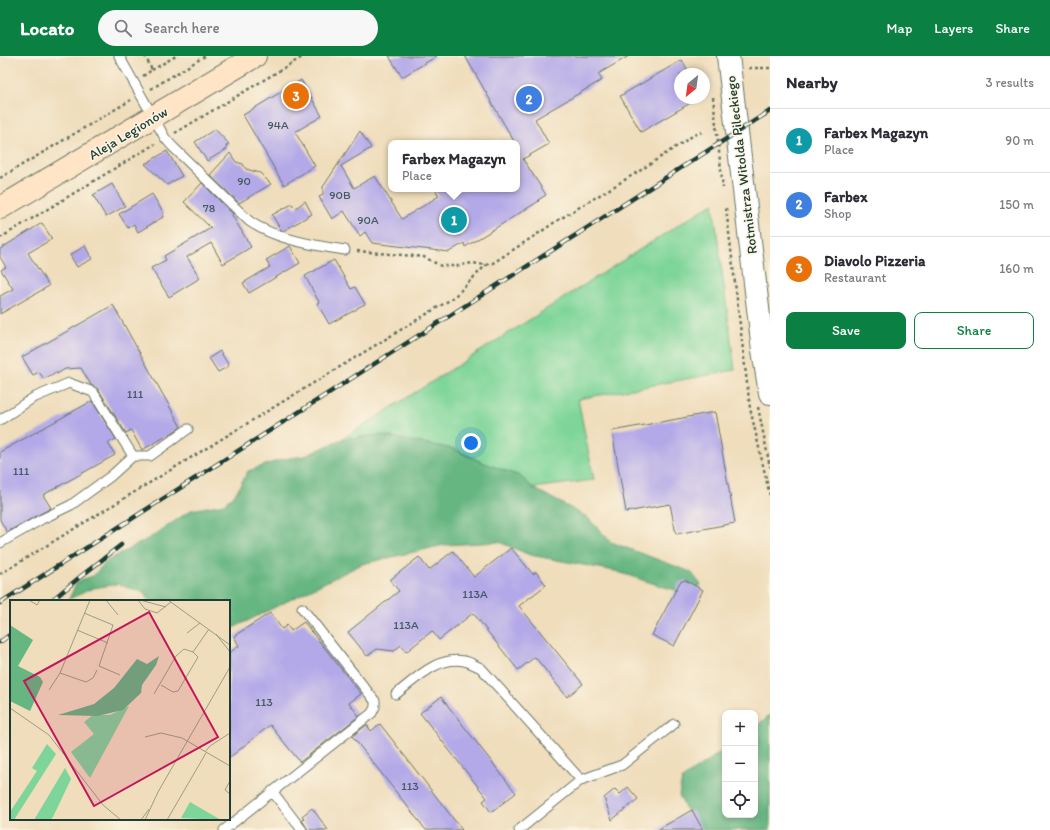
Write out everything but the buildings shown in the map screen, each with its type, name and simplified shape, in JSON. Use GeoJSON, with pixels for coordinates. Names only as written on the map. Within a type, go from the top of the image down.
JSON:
{"type":"FeatureCollection","features":[{"type":"Feature","properties":{"kind":"main road","name":"Aleja Legionów"},"geometry":{"type":"LineString","coordinates":[[0,208],[255,56]]}},
{"type":"Feature","properties":{"kind":"street","name":"Rotmistrza Witolda Pileckiego"},"geometry":{"type":"LineString","coordinates":[[728,56],[763,350],[770,393]]}},
{"type":"Feature","properties":{"kind":"lane"},"geometry":{"type":"LineString","coordinates":[[119,56],[144,92],[153,118],[165,138],[250,221],[260,229],[281,236],[328,248],[345,250]]}},
{"type":"Feature","properties":{"kind":"lane"},"geometry":{"type":"LineString","coordinates":[[0,420],[33,398],[69,383],[93,392],[134,456]]}},
{"type":"Feature","properties":{"kind":"lane"},"geometry":{"type":"LineString","coordinates":[[0,544],[42,519],[71,505],[111,476],[134,456],[150,456],[188,429]]}},
{"type":"Feature","properties":{"kind":"lane"},"geometry":{"type":"LineString","coordinates":[[224,830],[372,713],[375,707],[375,701],[302,608]]}},
{"type":"Feature","properties":{"kind":"lane"},"geometry":{"type":"LineString","coordinates":[[396,694],[435,664],[450,661],[465,661],[481,668],[581,780]]}},
{"type":"Feature","properties":{"kind":"lane"},"geometry":{"type":"LineString","coordinates":[[519,830],[581,780],[622,765],[674,724]]}},
{"type":"Feature","properties":{"kind":"lane"},"geometry":{"type":"LineString","coordinates":[[272,791],[302,830]]}},
{"type":"Feature","properties":{"kind":"path"},"geometry":{"type":"LineString","coordinates":[[145,56],[152,70]]}},
{"type":"Feature","properties":{"kind":"path"},"geometry":{"type":"LineString","coordinates":[[144,92],[141,77],[176,56]]}},
{"type":"Feature","properties":{"kind":"path"},"geometry":{"type":"LineString","coordinates":[[0,178],[206,56]]}},
{"type":"Feature","properties":{"kind":"path"},"geometry":{"type":"LineString","coordinates":[[0,238],[304,56]]}},
{"type":"Feature","properties":{"kind":"path"},"geometry":{"type":"LineString","coordinates":[[748,68],[770,68]]}},
{"type":"Feature","properties":{"kind":"path"},"geometry":{"type":"LineString","coordinates":[[345,250],[424,257],[441,266],[457,266],[472,263],[486,265],[493,263],[555,222],[635,174],[694,135],[702,132]]}},
{"type":"Feature","properties":{"kind":"path"},"geometry":{"type":"LineString","coordinates":[[0,574],[453,298],[486,265]]}},
{"type":"Feature","properties":{"kind":"green space"},"geometry":{"type":"Polygon","coordinates":[[[713,203],[735,370],[578,399],[594,480],[533,488],[520,476],[484,463],[454,449],[380,435],[342,439],[713,203]]]}},
{"type":"Feature","properties":{"kind":"green space"},"geometry":{"type":"Polygon","coordinates":[[[380,435],[454,449],[484,463],[520,476],[533,488],[587,517],[611,542],[691,572],[701,585],[690,594],[615,571],[530,555],[499,542],[444,545],[362,564],[230,630],[230,600],[148,600],[145,593],[118,584],[93,588],[69,599],[76,584],[93,576],[107,561],[153,536],[191,510],[224,504],[236,493],[248,471],[283,459],[305,456],[342,439],[380,435]]]}},
{"type":"Feature","properties":{"kind":"green space"},"geometry":{"type":"Polygon","coordinates":[[[770,715],[770,830],[703,830],[687,812],[679,795],[682,779],[722,751],[722,818],[758,818],[758,725],[770,715]]]}},
{"type":"Feature","properties":{"kind":"railway"},"geometry":{"type":"LineString","coordinates":[[0,603],[770,111]]}},
{"type":"Feature","properties":{"kind":"railway"},"geometry":{"type":"LineString","coordinates":[[52,600],[121,545]]}},
{"type":"Feature","properties":{"kind":"railway"},"geometry":{"type":"LineString","coordinates":[[0,642],[10,635]]}},
{"type":"Feature","properties":{"kind":"place","name":"Diavolo Pizzeria"},"geometry":{"type":"Point","coordinates":[296,96]}},
{"type":"Feature","properties":{"kind":"place","name":"Farbex"},"geometry":{"type":"Point","coordinates":[529,99]}},
{"type":"Feature","properties":{"kind":"place","name":"Farbex Magazyn"},"geometry":{"type":"Point","coordinates":[454,220]}}]}
